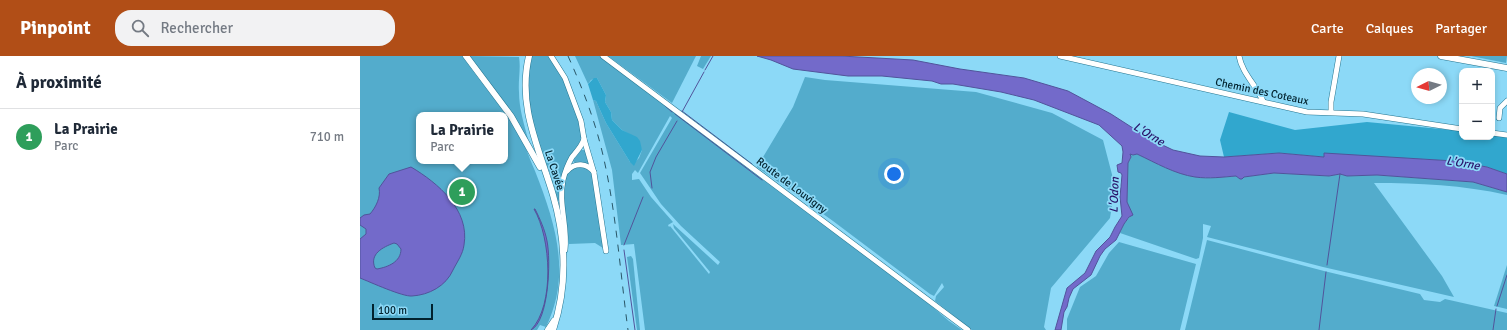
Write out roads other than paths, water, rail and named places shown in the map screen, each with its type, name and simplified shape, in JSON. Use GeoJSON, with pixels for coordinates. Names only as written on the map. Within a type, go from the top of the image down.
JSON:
{"type":"FeatureCollection","features":[{"type":"Feature","properties":{"kind":"main road"},"geometry":{"type":"LineString","coordinates":[[466,56],[508,112]]}},
{"type":"Feature","properties":{"kind":"main road","name":"La Cavée"},"geometry":{"type":"LineString","coordinates":[[529,56],[526,69],[526,106],[556,207]]}},
{"type":"Feature","properties":{"kind":"main road"},"geometry":{"type":"LineString","coordinates":[[1441,56],[1507,68]]}},
{"type":"Feature","properties":{"kind":"main road"},"geometry":{"type":"LineString","coordinates":[[508,113],[518,126],[530,151],[538,161],[552,203],[556,207],[561,225],[564,255],[564,282],[559,313],[553,330]]}},
{"type":"Feature","properties":{"kind":"main road"},"geometry":{"type":"LineString","coordinates":[[548,330],[559,313]]}},
{"type":"Feature","properties":{"kind":"street"},"geometry":{"type":"LineString","coordinates":[[551,56],[560,70],[570,91],[581,121],[584,139],[594,172],[606,251]]}},
{"type":"Feature","properties":{"kind":"street","name":"Route de Louvigny"},"geometry":{"type":"LineString","coordinates":[[603,56],[968,330]]}},
{"type":"Feature","properties":{"kind":"street","name":"Chemin des Coteaux"},"geometry":{"type":"LineString","coordinates":[[1060,56],[1307,112],[1363,114],[1459,129]]}},
{"type":"Feature","properties":{"kind":"street"},"geometry":{"type":"LineString","coordinates":[[1239,56],[1244,69],[1260,93],[1262,101]]}},
{"type":"Feature","properties":{"kind":"street"},"geometry":{"type":"LineString","coordinates":[[1331,112],[1331,102],[1339,56]]}},
{"type":"Feature","properties":{"kind":"street"},"geometry":{"type":"LineString","coordinates":[[1498,118],[1500,108],[1507,101]]}},
{"type":"Feature","properties":{"kind":"street"},"geometry":{"type":"LineString","coordinates":[[1495,133],[1507,135]]}},
{"type":"Feature","properties":{"kind":"street"},"geometry":{"type":"LineString","coordinates":[[564,255],[566,238],[562,187],[565,173],[570,161],[581,147],[584,139]]}},
{"type":"Feature","properties":{"kind":"street"},"geometry":{"type":"LineString","coordinates":[[565,173],[571,166],[577,164],[586,166],[594,172]]}},
{"type":"Feature","properties":{"kind":"water","name":"L'Orne"},"geometry":{"type":"Polygon","coordinates":[[[757,56],[841,56],[913,60],[960,69],[1024,78],[1068,91],[1111,114],[1150,139],[1173,150],[1200,156],[1224,157],[1279,153],[1324,157],[1324,153],[1454,161],[1487,167],[1507,174],[1507,192],[1473,182],[1377,175],[1347,176],[1340,174],[1329,176],[1274,173],[1244,177],[1242,179],[1236,176],[1200,178],[1188,176],[1166,168],[1137,154],[1130,154],[1131,157],[1128,163],[1127,202],[1133,215],[1129,217],[1124,224],[1116,240],[1105,249],[1100,256],[1091,275],[1073,289],[1064,312],[1061,330],[1055,330],[1067,288],[1085,273],[1096,251],[1110,237],[1122,216],[1120,197],[1122,175],[1118,172],[1117,165],[1122,163],[1122,146],[1099,125],[1034,100],[1001,92],[953,84],[941,84],[932,81],[882,76],[848,76],[793,69],[757,56]]]}},
{"type":"Feature","properties":{"kind":"water"},"geometry":{"type":"Polygon","coordinates":[[[411,167],[441,189],[457,209],[462,220],[465,232],[464,245],[460,258],[446,281],[436,289],[425,294],[408,296],[360,278],[360,239],[366,234],[366,229],[360,225],[360,218],[364,215],[370,214],[378,202],[379,188],[389,174],[411,167]],[[394,243],[382,249],[375,255],[375,268],[385,267],[396,261],[399,257],[401,249],[394,243]]]}},
{"type":"Feature","properties":{"kind":"water"},"geometry":{"type":"Polygon","coordinates":[[[534,209],[544,229],[549,262],[547,289],[545,303],[542,315],[537,324],[531,330],[539,319],[544,305],[548,271],[544,237],[540,222],[534,209]]]}},
{"type":"Feature","properties":{"kind":"waterway"},"geometry":{"type":"LineString","coordinates":[[705,70],[713,56]]}},
{"type":"Feature","properties":{"kind":"waterway"},"geometry":{"type":"LineString","coordinates":[[682,112],[704,72]]}},
{"type":"Feature","properties":{"kind":"waterway"},"geometry":{"type":"LineString","coordinates":[[664,105],[672,112]]}},
{"type":"Feature","properties":{"kind":"waterway"},"geometry":{"type":"LineString","coordinates":[[682,111],[752,164]]}},
{"type":"Feature","properties":{"kind":"waterway"},"geometry":{"type":"LineString","coordinates":[[675,114],[762,180]]}},
{"type":"Feature","properties":{"kind":"waterway"},"geometry":{"type":"LineString","coordinates":[[652,188],[650,172],[656,157],[677,121]]}},
{"type":"Feature","properties":{"kind":"waterway"},"geometry":{"type":"LineString","coordinates":[[1327,265],[1340,174]]}},
{"type":"Feature","properties":{"kind":"waterway"},"geometry":{"type":"LineString","coordinates":[[624,245],[643,197]]}},
{"type":"Feature","properties":{"kind":"waterway"},"geometry":{"type":"LineString","coordinates":[[624,250],[635,330]]}},
{"type":"Feature","properties":{"kind":"waterway"},"geometry":{"type":"LineString","coordinates":[[1319,330],[1326,272]]}},
{"type":"Feature","properties":{"kind":"waterway"},"geometry":{"type":"LineString","coordinates":[[1497,306],[1507,275]]}},
{"type":"Feature","properties":{"kind":"waterway"},"geometry":{"type":"LineString","coordinates":[[1493,330],[1496,309]]}},
{"type":"Feature","properties":{"kind":"railway"},"geometry":{"type":"LineString","coordinates":[[568,56],[583,91],[599,139],[607,173],[628,330]]}},
{"type":"Feature","properties":{"kind":"place","name":"La Prairie"},"geometry":{"type":"Point","coordinates":[462,192]}},
{"type":"Feature","properties":{"kind":"water label","name":"L'Odon"},"geometry":{"type":"Point","coordinates":[1114,195]}}]}
